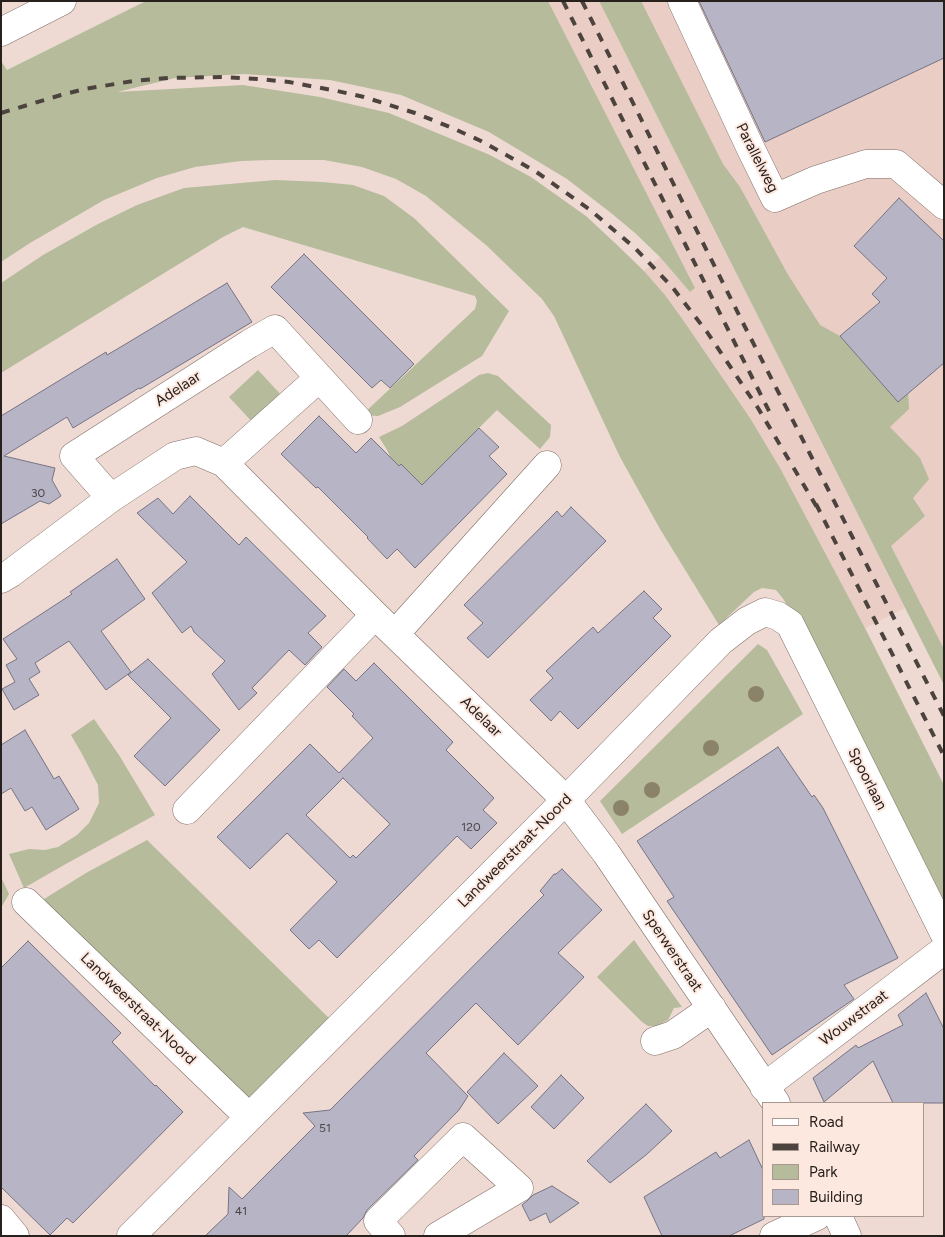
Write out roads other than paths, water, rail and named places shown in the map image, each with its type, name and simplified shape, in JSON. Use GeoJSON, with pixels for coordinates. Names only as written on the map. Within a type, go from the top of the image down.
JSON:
{"type":"FeatureCollection","features":[{"type":"Feature","properties":{"kind":"street"},"geometry":{"type":"LineString","coordinates":[[1,32],[62,1]]}},
{"type":"Feature","properties":{"kind":"street","name":"Parallelweg"},"geometry":{"type":"LineString","coordinates":[[682,1],[750,147],[776,198],[816,180],[866,164],[896,164],[944,205]]}},
{"type":"Feature","properties":{"kind":"street","name":"Adelaar"},"geometry":{"type":"LineString","coordinates":[[111,498],[74,456],[275,329],[358,420]]}},
{"type":"Feature","properties":{"kind":"street"},"geometry":{"type":"LineString","coordinates":[[224,463],[319,378]]}},
{"type":"Feature","properties":{"kind":"street","name":"Adelaar"},"geometry":{"type":"LineString","coordinates":[[1,579],[111,498],[175,456],[196,451],[224,463],[375,615],[566,800]]}},
{"type":"Feature","properties":{"kind":"street"},"geometry":{"type":"LineString","coordinates":[[395,634],[547,465]]}},
{"type":"Feature","properties":{"kind":"street","name":"Landweerstraat-Noord"},"geometry":{"type":"LineString","coordinates":[[131,1236],[566,800],[721,641],[747,621],[765,612],[778,616],[790,624]]}},
{"type":"Feature","properties":{"kind":"street"},"geometry":{"type":"LineString","coordinates":[[186,810],[375,615]]}},
{"type":"Feature","properties":{"kind":"street","name":"Spoorlaan"},"geometry":{"type":"LineString","coordinates":[[790,624],[944,933]]}},
{"type":"Feature","properties":{"kind":"street","name":"Sperwerstraat"},"geometry":{"type":"LineString","coordinates":[[566,800],[606,853],[770,1095]]}},
{"type":"Feature","properties":{"kind":"street","name":"Landweerstraat-Noord"},"geometry":{"type":"LineString","coordinates":[[26,902],[249,1116]]}},
{"type":"Feature","properties":{"kind":"street","name":"Wouwstraat"},"geometry":{"type":"LineString","coordinates":[[770,1095],[944,950]]}},
{"type":"Feature","properties":{"kind":"street"},"geometry":{"type":"LineString","coordinates":[[655,1041],[673,1036],[712,1008]]}},
{"type":"Feature","properties":{"kind":"street"},"geometry":{"type":"LineString","coordinates":[[391,1236],[378,1221],[463,1137],[519,1188],[438,1236]]}},
{"type":"Feature","properties":{"kind":"street"},"geometry":{"type":"LineString","coordinates":[[774,1236],[815,1217]]}},
{"type":"Feature","properties":{"kind":"street"},"geometry":{"type":"LineString","coordinates":[[838,1217],[847,1236]]}},
{"type":"Feature","properties":{"kind":"street"},"geometry":{"type":"LineString","coordinates":[[1,1219],[15,1236]]}},
{"type":"Feature","properties":{"kind":"railway"},"geometry":{"type":"LineString","coordinates":[[563,1],[773,419]]}},
{"type":"Feature","properties":{"kind":"railway"},"geometry":{"type":"LineString","coordinates":[[582,1],[744,325],[944,716]]}},
{"type":"Feature","properties":{"kind":"railway"},"geometry":{"type":"LineString","coordinates":[[1,113],[85,89],[133,81],[222,77],[259,79],[289,82],[364,97],[415,113],[481,141],[535,171],[589,209],[635,248],[673,288],[707,332],[758,408],[818,509]]}},
{"type":"Feature","properties":{"kind":"railway"},"geometry":{"type":"LineString","coordinates":[[816,504],[944,756]]}}]}
